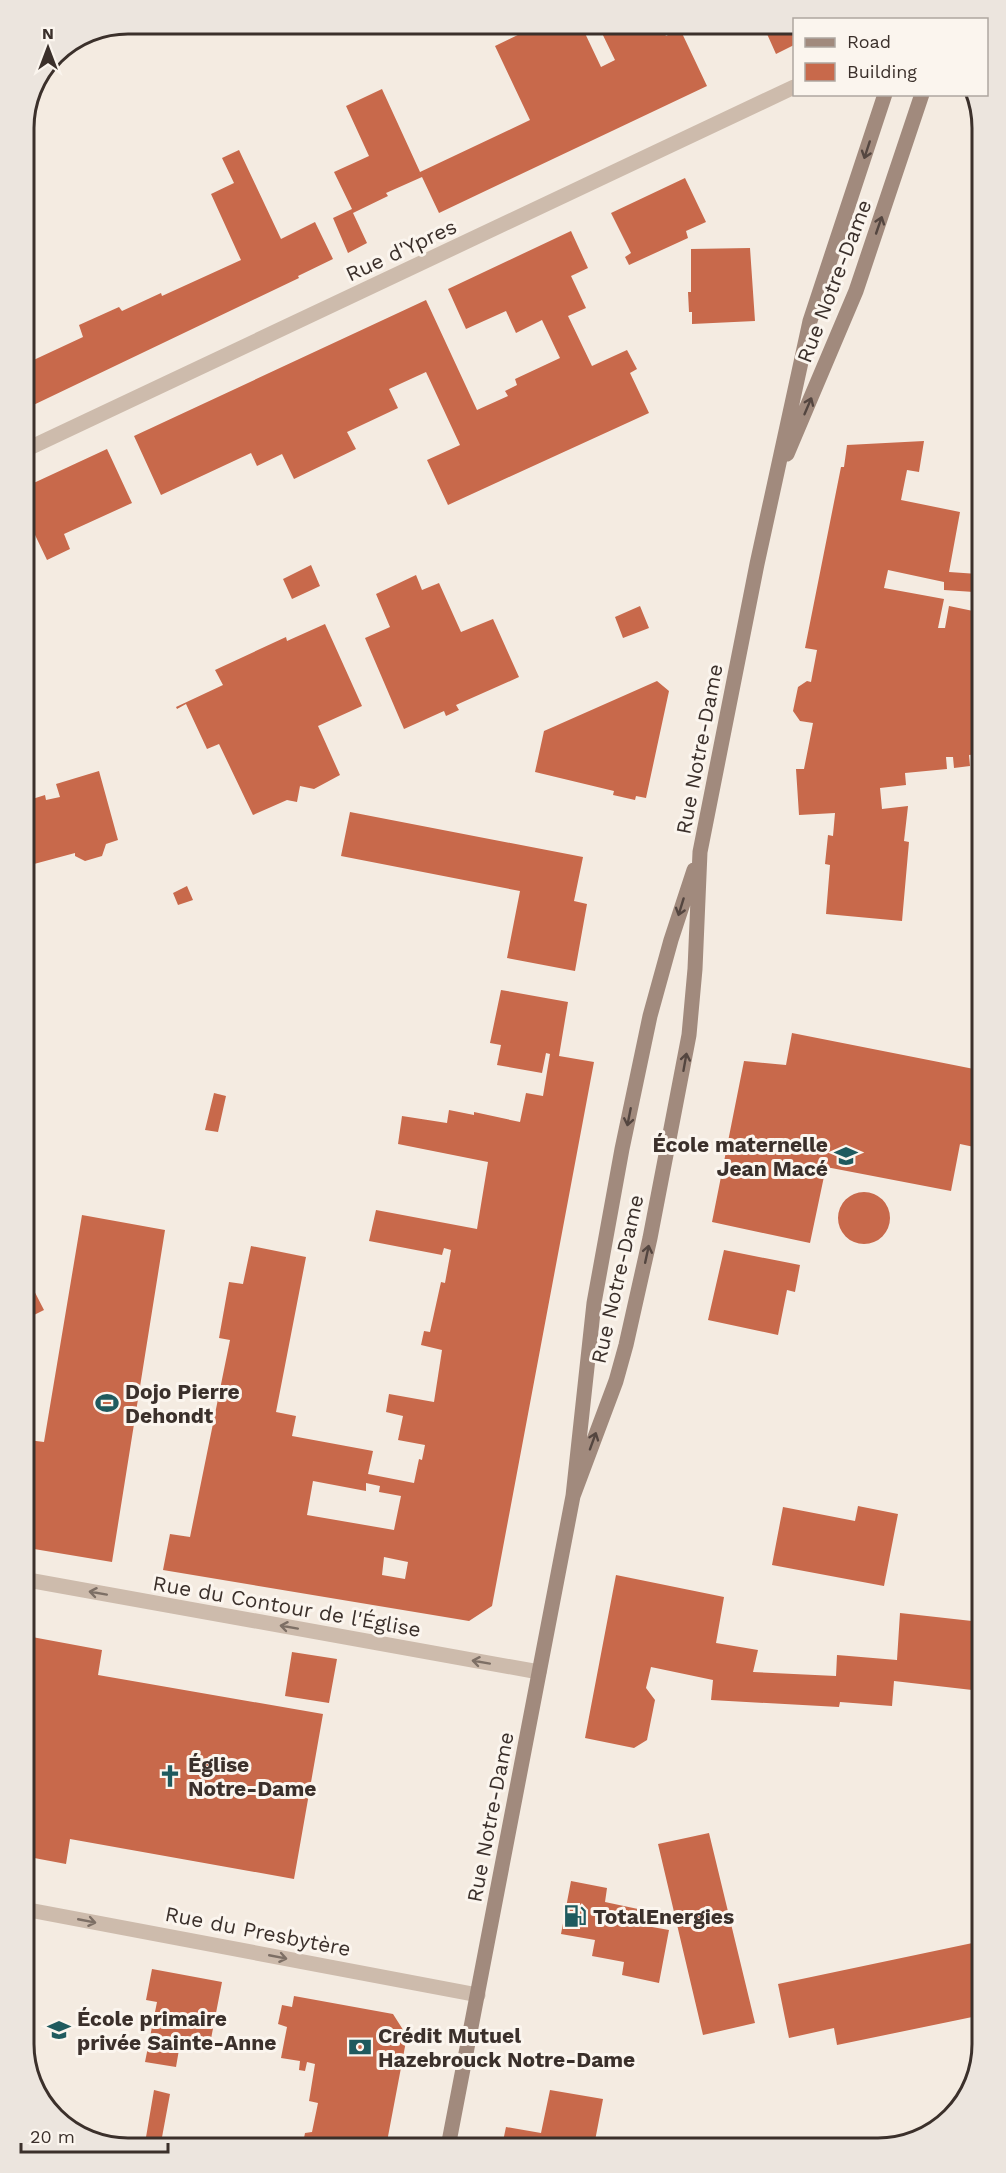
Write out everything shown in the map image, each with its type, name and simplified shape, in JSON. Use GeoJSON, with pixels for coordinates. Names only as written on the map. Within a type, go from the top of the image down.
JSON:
{"type":"FeatureCollection","features":[{"type":"Feature","properties":{"kind":"main road","name":"Rue Notre-Dame"},"geometry":{"type":"LineString","coordinates":[[450,2138],[573,1496],[594,1303],[639,1062],[671,940],[700,852],[794,385],[810,321],[884,96]]}},
{"type":"Feature","properties":{"kind":"main road","name":"Rue Notre-Dame"},"geometry":{"type":"LineString","coordinates":[[776,479],[856,291],[921,96]]}},
{"type":"Feature","properties":{"kind":"main road","name":"Rue Notre-Dame"},"geometry":{"type":"LineString","coordinates":[[573,1496],[616,1381],[626,1346],[681,1080],[693,998],[700,852]]}},
{"type":"Feature","properties":{"kind":"street","name":"Rue d'Ypres"},"geometry":{"type":"LineString","coordinates":[[35,445],[793,88]]}},
{"type":"Feature","properties":{"kind":"street","name":"Rue du Contour de l'Église"},"geometry":{"type":"LineString","coordinates":[[34,1581],[539,1672]]}},
{"type":"Feature","properties":{"kind":"street","name":"Rue du Presbytère"},"geometry":{"type":"LineString","coordinates":[[34,1911],[478,1995]]}},
{"type":"Feature","properties":{"kind":"building"},"geometry":{"type":"Polygon","coordinates":[[[519,35],[586,35],[601,67],[615,60],[603,35],[683,35],[707,86],[439,213],[422,177],[386,193],[388,196],[353,213],[367,243],[348,253],[333,218],[352,209],[334,172],[369,156],[346,106],[382,89],[420,172],[530,120],[495,46],[519,35]]]}},
{"type":"Feature","properties":{"kind":"building"},"geometry":{"type":"Polygon","coordinates":[[[767,35],[793,35],[793,46],[776,54],[767,35]]]}},
{"type":"Feature","properties":{"kind":"building"},"geometry":{"type":"Polygon","coordinates":[[[239,150],[281,239],[315,222],[333,259],[298,276],[299,278],[35,404],[35,359],[83,337],[79,325],[119,307],[122,311],[161,293],[162,296],[241,260],[211,194],[234,183],[222,158],[239,150]]]}},
{"type":"Feature","properties":{"kind":"building"},"geometry":{"type":"Polygon","coordinates":[[[685,178],[706,222],[686,231],[688,238],[629,265],[625,257],[631,253],[611,213],[685,178]]]}},
{"type":"Feature","properties":{"kind":"building"},"geometry":{"type":"Polygon","coordinates":[[[571,231],[588,268],[571,276],[586,308],[568,316],[592,366],[627,350],[637,369],[630,373],[649,413],[448,505],[427,460],[460,445],[426,372],[389,389],[398,408],[347,432],[356,449],[294,479],[282,454],[257,466],[251,453],[161,495],[134,436],[426,300],[477,410],[508,396],[505,391],[517,385],[515,379],[560,358],[542,320],[516,333],[506,311],[466,329],[448,289],[571,231]]]}},
{"type":"Feature","properties":{"kind":"building"},"geometry":{"type":"Polygon","coordinates":[[[750,248],[755,321],[692,324],[688,292],[691,292],[691,249],[750,248]]]}},
{"type":"Feature","properties":{"kind":"building"},"geometry":{"type":"Polygon","coordinates":[[[924,441],[919,472],[907,470],[901,500],[960,512],[949,572],[972,574],[972,592],[944,590],[944,582],[888,570],[884,588],[944,599],[938,628],[945,628],[949,606],[972,611],[972,755],[969,755],[970,766],[954,768],[953,757],[946,757],[947,769],[905,773],[906,785],[880,788],[882,809],[908,806],[904,841],[909,842],[902,921],[826,914],[830,865],[825,864],[828,835],[833,836],[835,813],[799,815],[796,769],[804,769],[813,723],[800,721],[793,711],[798,687],[807,681],[811,682],[817,650],[805,648],[847,445],[924,441]]]}},
{"type":"Feature","properties":{"kind":"building"},"geometry":{"type":"Polygon","coordinates":[[[107,449],[132,503],[64,534],[70,549],[47,560],[35,534],[35,482],[107,449]]]}},
{"type":"Feature","properties":{"kind":"building"},"geometry":{"type":"Polygon","coordinates":[[[311,565],[320,586],[292,599],[283,579],[311,565]]]}},
{"type":"Feature","properties":{"kind":"building"},"geometry":{"type":"Polygon","coordinates":[[[416,575],[422,590],[439,583],[461,632],[493,619],[519,677],[456,705],[459,710],[446,716],[444,711],[404,729],[365,638],[390,627],[376,594],[416,575]]]}},
{"type":"Feature","properties":{"kind":"building"},"geometry":{"type":"Polygon","coordinates":[[[640,606],[649,628],[623,638],[615,617],[640,606]]]}},
{"type":"Feature","properties":{"kind":"building"},"geometry":{"type":"Polygon","coordinates":[[[325,624],[362,706],[318,726],[340,775],[314,789],[300,786],[297,802],[287,800],[253,815],[219,744],[207,749],[186,704],[177,709],[176,707],[223,685],[215,670],[286,637],[287,641],[325,624]]]}},
{"type":"Feature","properties":{"kind":"building"},"geometry":{"type":"Polygon","coordinates":[[[657,681],[669,691],[646,798],[636,796],[635,800],[613,795],[614,791],[535,772],[544,731],[657,681]]]}},
{"type":"Feature","properties":{"kind":"building"},"geometry":{"type":"Polygon","coordinates":[[[99,771],[118,840],[106,844],[102,856],[85,861],[75,856],[75,853],[35,864],[35,798],[45,795],[46,800],[60,797],[56,784],[99,771]]]}},
{"type":"Feature","properties":{"kind":"building"},"geometry":{"type":"Polygon","coordinates":[[[350,812],[583,857],[574,901],[587,904],[575,971],[507,958],[520,891],[341,856],[350,812]]]}},
{"type":"Feature","properties":{"kind":"building"},"geometry":{"type":"Polygon","coordinates":[[[187,886],[193,900],[178,905],[173,893],[187,886]]]}},
{"type":"Feature","properties":{"kind":"building"},"geometry":{"type":"Polygon","coordinates":[[[501,990],[568,1002],[559,1056],[594,1062],[492,1606],[469,1621],[163,1570],[170,1534],[190,1537],[230,1340],[219,1338],[229,1282],[243,1284],[251,1246],[306,1257],[276,1412],[296,1416],[292,1436],[373,1451],[368,1474],[414,1483],[419,1459],[422,1460],[425,1445],[398,1440],[403,1416],[386,1412],[389,1394],[434,1402],[442,1350],[421,1345],[424,1331],[430,1332],[441,1282],[445,1283],[451,1250],[444,1248],[442,1255],[369,1241],[376,1210],[477,1229],[488,1162],[398,1144],[402,1116],[447,1123],[449,1110],[474,1115],[474,1112],[520,1122],[526,1093],[543,1096],[550,1054],[546,1053],[542,1073],[497,1065],[501,1045],[490,1043],[501,990]],[[313,1481],[307,1515],[394,1530],[401,1496],[379,1492],[380,1486],[366,1483],[366,1491],[313,1481]],[[384,1557],[382,1575],[405,1579],[408,1562],[384,1557]]]}},
{"type":"Feature","properties":{"kind":"building"},"geometry":{"type":"Polygon","coordinates":[[[792,1033],[972,1069],[972,1147],[960,1144],[951,1191],[826,1167],[810,1243],[712,1222],[744,1061],[786,1065],[792,1033]]]}},
{"type":"Feature","properties":{"kind":"building"},"geometry":{"type":"Polygon","coordinates":[[[214,1093],[226,1096],[218,1132],[205,1130],[214,1093]]]}},
{"type":"Feature","properties":{"kind":"building"},"geometry":{"type":"Polygon","coordinates":[[[859,1192],[869,1192],[878,1196],[886,1204],[890,1218],[886,1232],[878,1240],[869,1244],[859,1244],[850,1240],[842,1232],[838,1223],[838,1213],[842,1204],[850,1196],[859,1192]]]}},
{"type":"Feature","properties":{"kind":"building"},"geometry":{"type":"Polygon","coordinates":[[[82,1215],[165,1230],[112,1562],[34,1549],[34,1441],[44,1442],[82,1215]]]}},
{"type":"Feature","properties":{"kind":"building"},"geometry":{"type":"Polygon","coordinates":[[[724,1250],[800,1265],[795,1292],[787,1290],[778,1335],[708,1320],[724,1250]]]}},
{"type":"Feature","properties":{"kind":"building"},"geometry":{"type":"Polygon","coordinates":[[[34,1291],[44,1310],[34,1315],[34,1291]]]}},
{"type":"Feature","properties":{"kind":"building"},"geometry":{"type":"Polygon","coordinates":[[[858,1506],[898,1514],[884,1586],[772,1565],[783,1507],[855,1521],[858,1506]]]}},
{"type":"Feature","properties":{"kind":"building"},"geometry":{"type":"Polygon","coordinates":[[[616,1575],[724,1597],[716,1643],[758,1650],[753,1672],[836,1676],[837,1655],[897,1660],[900,1613],[972,1621],[972,1690],[894,1681],[892,1706],[840,1702],[839,1707],[711,1700],[713,1680],[651,1667],[646,1688],[655,1700],[647,1740],[634,1748],[585,1738],[616,1575]]]}},
{"type":"Feature","properties":{"kind":"building","name":"Église Notre-Dame"},"geometry":{"type":"Polygon","coordinates":[[[34,1637],[102,1650],[98,1675],[323,1714],[294,1879],[70,1839],[66,1864],[34,1858],[34,1637]]]}},
{"type":"Feature","properties":{"kind":"building"},"geometry":{"type":"Polygon","coordinates":[[[292,1652],[337,1659],[329,1703],[285,1696],[292,1652]]]}},
{"type":"Feature","properties":{"kind":"building"},"geometry":{"type":"Polygon","coordinates":[[[709,1833],[755,2023],[703,2035],[658,1844],[709,1833]]]}},
{"type":"Feature","properties":{"kind":"building"},"geometry":{"type":"Polygon","coordinates":[[[571,1881],[607,1888],[605,1902],[638,1909],[635,1924],[669,1930],[659,1983],[622,1975],[624,1962],[592,1956],[595,1940],[561,1934],[571,1881]]]}},
{"type":"Feature","properties":{"kind":"building"},"geometry":{"type":"Polygon","coordinates":[[[972,1943],[972,2017],[837,2045],[834,2028],[789,2038],[778,1984],[972,1943]]]}},
{"type":"Feature","properties":{"kind":"building"},"geometry":{"type":"Polygon","coordinates":[[[152,1969],[222,1982],[210,2044],[181,2038],[176,2067],[145,2062],[157,2002],[146,2000],[152,1969]]]}},
{"type":"Feature","properties":{"kind":"building"},"geometry":{"type":"Polygon","coordinates":[[[294,1996],[393,2014],[407,2036],[388,2138],[304,2138],[305,2133],[312,2132],[318,2103],[309,2101],[315,2064],[307,2062],[305,2071],[299,2070],[300,2061],[281,2058],[287,2027],[278,2024],[282,2005],[292,2007],[294,1996]]]}},
{"type":"Feature","properties":{"kind":"building"},"geometry":{"type":"Polygon","coordinates":[[[154,2090],[170,2094],[162,2138],[146,2138],[154,2090]]]}},
{"type":"Feature","properties":{"kind":"building"},"geometry":{"type":"Polygon","coordinates":[[[550,2090],[603,2099],[596,2138],[504,2138],[506,2127],[541,2133],[550,2090]]]}},
{"type":"Feature","properties":{"kind":"place","name":"École maternelle Jean Macé"},"geometry":{"type":"Point","coordinates":[846,1156]}},
{"type":"Feature","properties":{"kind":"place","name":"Dojo Pierre Dehondt"},"geometry":{"type":"Point","coordinates":[107,1403]}},
{"type":"Feature","properties":{"kind":"place","name":"Église Notre-Dame"},"geometry":{"type":"Point","coordinates":[170,1776]}},
{"type":"Feature","properties":{"kind":"place","name":"TotalEnergies"},"geometry":{"type":"Point","coordinates":[575,1916]}},
{"type":"Feature","properties":{"kind":"place","name":"École primaire privée Sainte-Anne"},"geometry":{"type":"Point","coordinates":[59,2030]}},
{"type":"Feature","properties":{"kind":"place","name":"Crédit Mutuel Hazebrouck Notre-Dame"},"geometry":{"type":"Point","coordinates":[360,2047]}}]}
